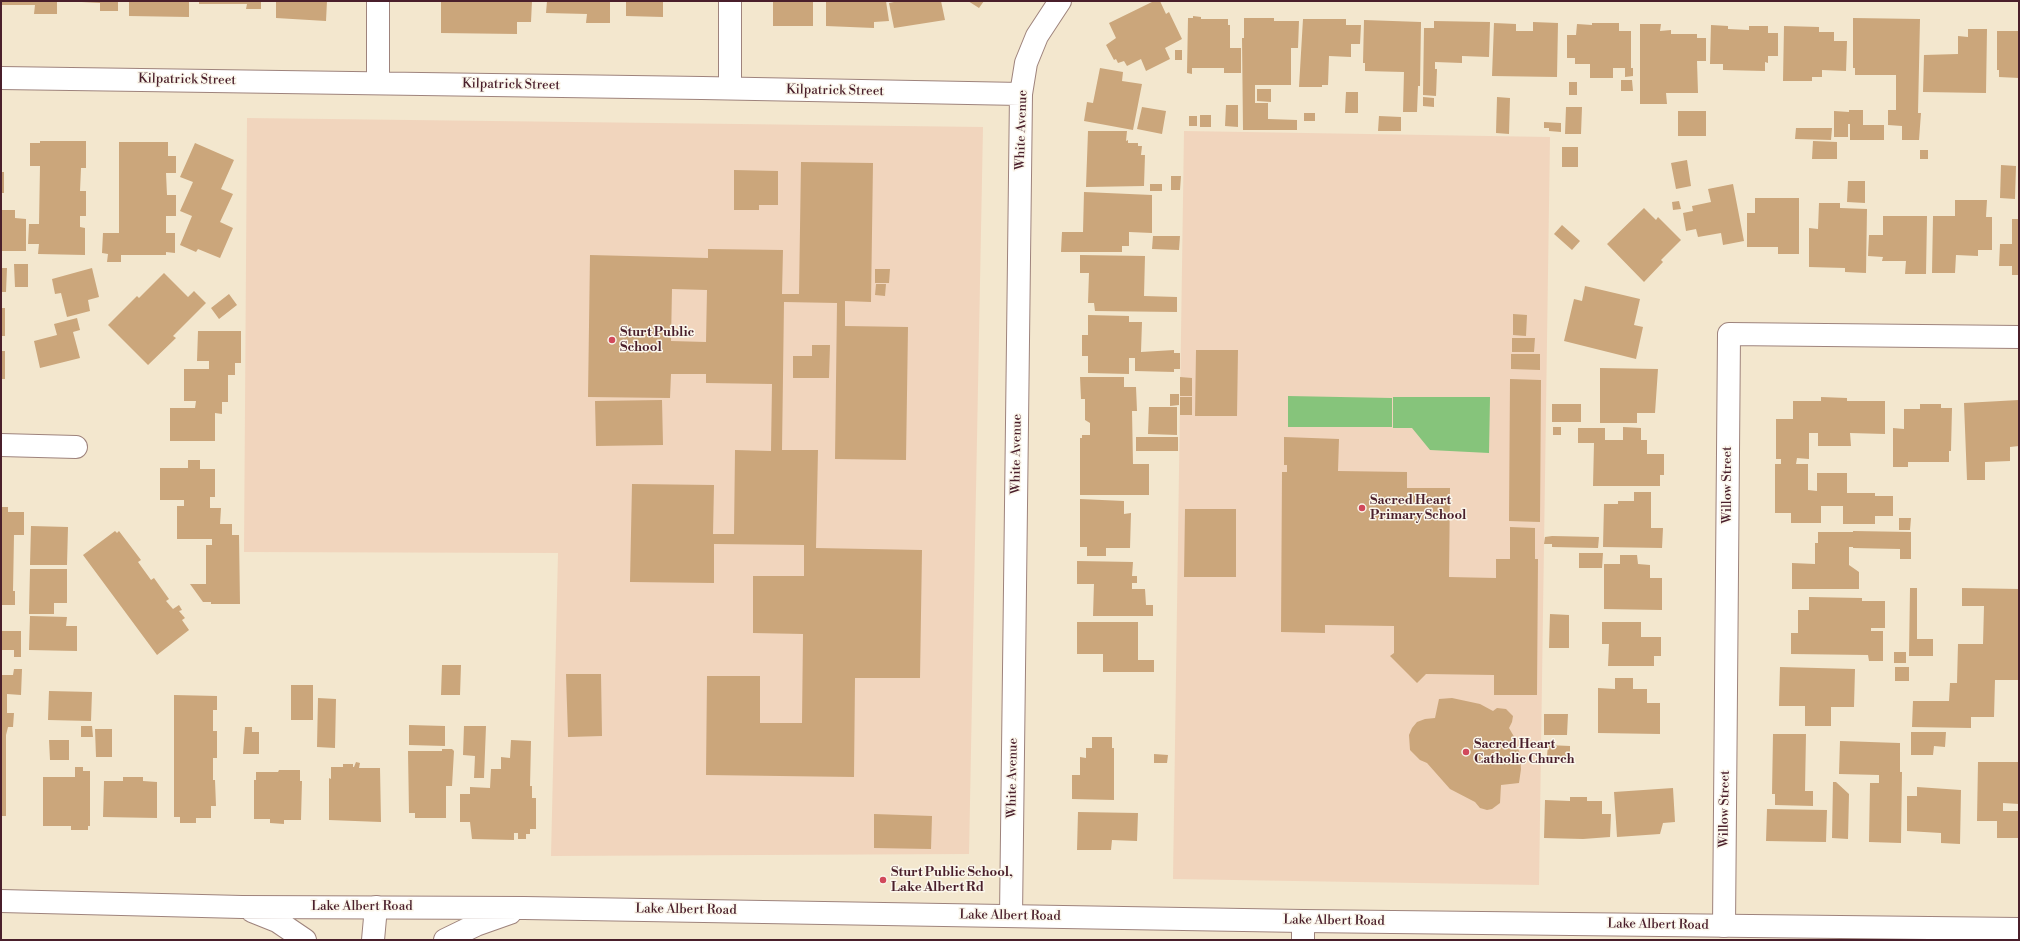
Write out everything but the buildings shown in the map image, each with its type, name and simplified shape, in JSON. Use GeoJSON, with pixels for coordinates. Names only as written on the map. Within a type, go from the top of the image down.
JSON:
{"type":"FeatureCollection","features":[{"type":"Feature","properties":{"kind":"street"},"geometry":{"type":"LineString","coordinates":[[378,1],[378,82]]}},
{"type":"Feature","properties":{"kind":"street"},"geometry":{"type":"LineString","coordinates":[[730,1],[730,88]]}},
{"type":"Feature","properties":{"kind":"street","name":"White Avenue"},"geometry":{"type":"LineString","coordinates":[[1011,916],[1021,94],[1026,63],[1037,36],[1060,1]]}},
{"type":"Feature","properties":{"kind":"street","name":"Kilpatrick Street"},"geometry":{"type":"LineString","coordinates":[[1,78],[378,82],[1021,94]]}},
{"type":"Feature","properties":{"kind":"street","name":"Willow Street"},"geometry":{"type":"LineString","coordinates":[[1724,926],[1729,334],[2019,338]]}},
{"type":"Feature","properties":{"kind":"street"},"geometry":{"type":"LineString","coordinates":[[1,446],[76,447]]}},
{"type":"Feature","properties":{"kind":"street","name":"Lake Albert Road"},"geometry":{"type":"LineString","coordinates":[[1,902],[242,907],[524,908],[1011,916],[1303,930],[1724,926],[2019,929]]}},
{"type":"Feature","properties":{"kind":"street"},"geometry":{"type":"LineString","coordinates":[[242,907],[277,921],[305,940]]}},
{"type":"Feature","properties":{"kind":"street"},"geometry":{"type":"LineString","coordinates":[[373,940],[376,907]]}},
{"type":"Feature","properties":{"kind":"street"},"geometry":{"type":"LineString","coordinates":[[445,940],[476,925],[524,908]]}},
{"type":"Feature","properties":{"kind":"shaded area","name":"Sturt Public School"},"geometry":{"type":"Polygon","coordinates":[[[247,118],[983,127],[969,854],[551,856],[558,553],[244,552],[247,118]]]}},
{"type":"Feature","properties":{"kind":"shaded area","name":"Sacred Heart Primary School"},"geometry":{"type":"Polygon","coordinates":[[[1184,131],[1550,137],[1539,885],[1173,879],[1184,131]]]}},
{"type":"Feature","properties":{"kind":"green space"},"geometry":{"type":"Polygon","coordinates":[[[1288,396],[1392,398],[1392,427],[1288,427],[1288,396]]]}},
{"type":"Feature","properties":{"kind":"green space"},"geometry":{"type":"Polygon","coordinates":[[[1393,397],[1490,397],[1489,453],[1430,450],[1412,428],[1393,428],[1393,397]]]}},
{"type":"Feature","properties":{"kind":"place","name":"Sturt Public School"},"geometry":{"type":"Point","coordinates":[612,340]}},
{"type":"Feature","properties":{"kind":"place","name":"Sacred Heart Primary School"},"geometry":{"type":"Point","coordinates":[1362,508]}},
{"type":"Feature","properties":{"kind":"place","name":"Sacred Heart Catholic Church"},"geometry":{"type":"Point","coordinates":[1466,752]}},
{"type":"Feature","properties":{"kind":"place","name":"Sturt Public School, Lake Albert Rd"},"geometry":{"type":"Point","coordinates":[883,880]}}]}
